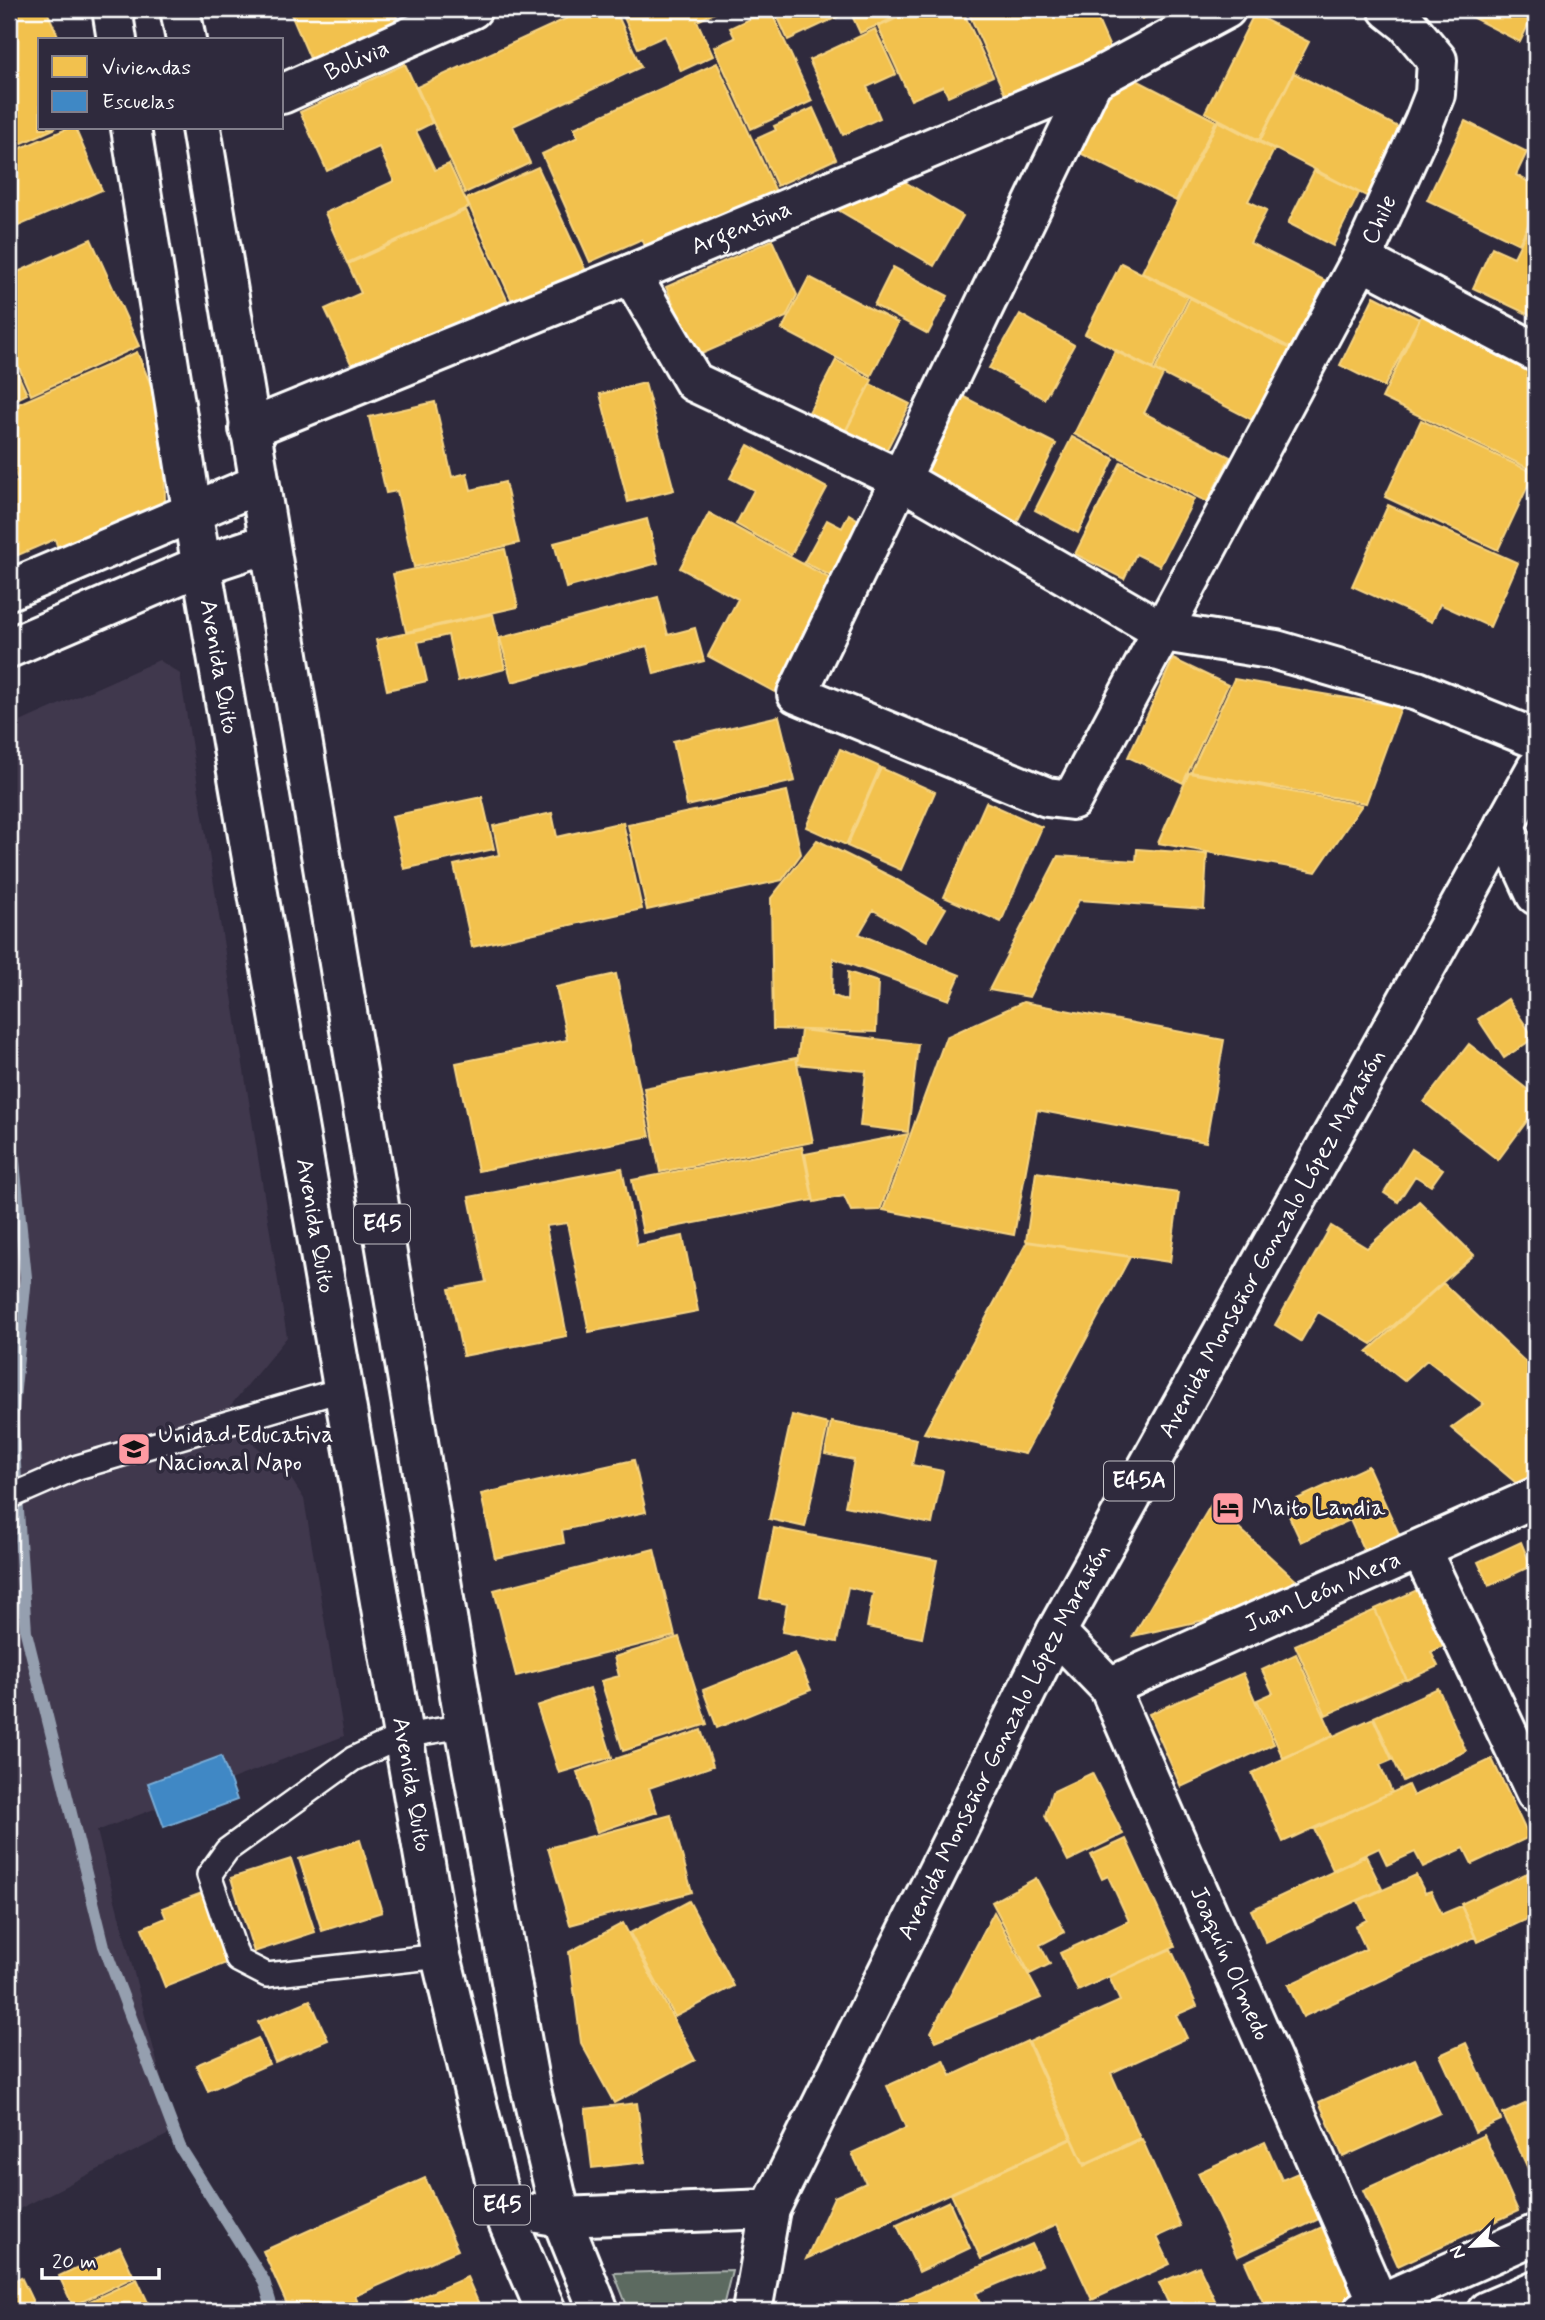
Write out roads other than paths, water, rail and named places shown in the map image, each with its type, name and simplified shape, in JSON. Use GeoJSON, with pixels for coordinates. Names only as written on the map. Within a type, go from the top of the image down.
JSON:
{"type":"FeatureCollection","features":[{"type":"Feature","properties":{"kind":"main road"},"geometry":{"type":"LineString","coordinates":[[111,9],[117,38]]}},
{"type":"Feature","properties":{"kind":"main road"},"geometry":{"type":"LineString","coordinates":[[180,9],[186,38]]}},
{"type":"Feature","properties":{"kind":"main road","name":"Bolivia"},"geometry":{"type":"LineString","coordinates":[[284,93],[472,9]]}},
{"type":"Feature","properties":{"kind":"main road","name":"Argentina"},"geometry":{"type":"LineString","coordinates":[[249,429],[631,274],[1093,80],[1226,9]]}},
{"type":"Feature","properties":{"kind":"main road","name":"Chile"},"geometry":{"type":"LineString","coordinates":[[1388,9],[1407,24],[1437,60],[1435,94],[1361,260],[1536,352]]}},
{"type":"Feature","properties":{"kind":"main road"},"geometry":{"type":"LineString","coordinates":[[1093,80],[797,694],[1047,797],[1072,800],[1361,260]]}},
{"type":"Feature","properties":{"kind":"main road","name":"Avenida Quito"},"geometry":{"type":"LineString","coordinates":[[131,130],[192,510],[441,1956],[502,2207],[546,2311]]}},
{"type":"Feature","properties":{"kind":"main road","name":"E45"},"geometry":{"type":"LineString","coordinates":[[204,130],[249,429],[465,1726],[529,2081],[561,2217],[600,2311]]}},
{"type":"Feature","properties":{"kind":"main road"},"geometry":{"type":"LineString","coordinates":[[631,274],[694,382],[902,480],[1164,632],[1276,650],[1417,691],[1536,739]]}},
{"type":"Feature","properties":{"kind":"main road"},"geometry":{"type":"LineString","coordinates":[[9,590],[192,510],[259,484]]}},
{"type":"Feature","properties":{"kind":"main road"},"geometry":{"type":"LineString","coordinates":[[9,648],[202,565],[269,543]]}},
{"type":"Feature","properties":{"kind":"main road","name":"Avenida Monseñor Gonzalo López Marañón"},"geometry":{"type":"LineString","coordinates":[[770,2209],[1056,1632],[1536,768]]}},
{"type":"Feature","properties":{"kind":"main road"},"geometry":{"type":"LineString","coordinates":[[1504,825],[1536,895]]}},
{"type":"Feature","properties":{"kind":"main road","name":"Juan León Mera"},"geometry":{"type":"LineString","coordinates":[[1109,1687],[1536,1497]]}},
{"type":"Feature","properties":{"kind":"main road"},"geometry":{"type":"LineString","coordinates":[[1421,1550],[1536,1793]]}},
{"type":"Feature","properties":{"kind":"main road","name":"Joaquín Olmedo"},"geometry":{"type":"LineString","coordinates":[[1056,1632],[1109,1687],[1375,2309]]}},
{"type":"Feature","properties":{"kind":"main road"},"geometry":{"type":"LineString","coordinates":[[502,2207],[561,2217],[770,2209]]}},
{"type":"Feature","properties":{"kind":"main road","name":"E45A"},"geometry":{"type":"LineString","coordinates":[[752,2311],[770,2209]]}},
{"type":"Feature","properties":{"kind":"main road"},"geometry":{"type":"LineString","coordinates":[[1375,2309],[1536,2234]]}},
{"type":"Feature","properties":{"kind":"main road"},"geometry":{"type":"LineString","coordinates":[[1487,2311],[1536,2290]]}},
{"type":"Feature","properties":{"kind":"lane"},"geometry":{"type":"LineString","coordinates":[[9,1497],[78,1467],[344,1389]]}},
{"type":"Feature","properties":{"kind":"lane"},"geometry":{"type":"LineString","coordinates":[[441,1956],[267,1975],[238,1960],[209,1875],[227,1850],[353,1759],[402,1736],[465,1726]]}},
{"type":"Feature","properties":{"kind":"waterway"},"geometry":{"type":"LineString","coordinates":[[9,1113],[26,1277],[12,1419],[26,1632],[104,1946],[180,2147],[264,2281],[273,2311]]}},
{"type":"Feature","properties":{"kind":"place","name":"Unidad Educativa Nacional Napo"},"geometry":{"type":"Point","coordinates":[134,1449]}},
{"type":"Feature","properties":{"kind":"place","name":"Maito Landia"},"geometry":{"type":"Point","coordinates":[1228,1508]}}]}
